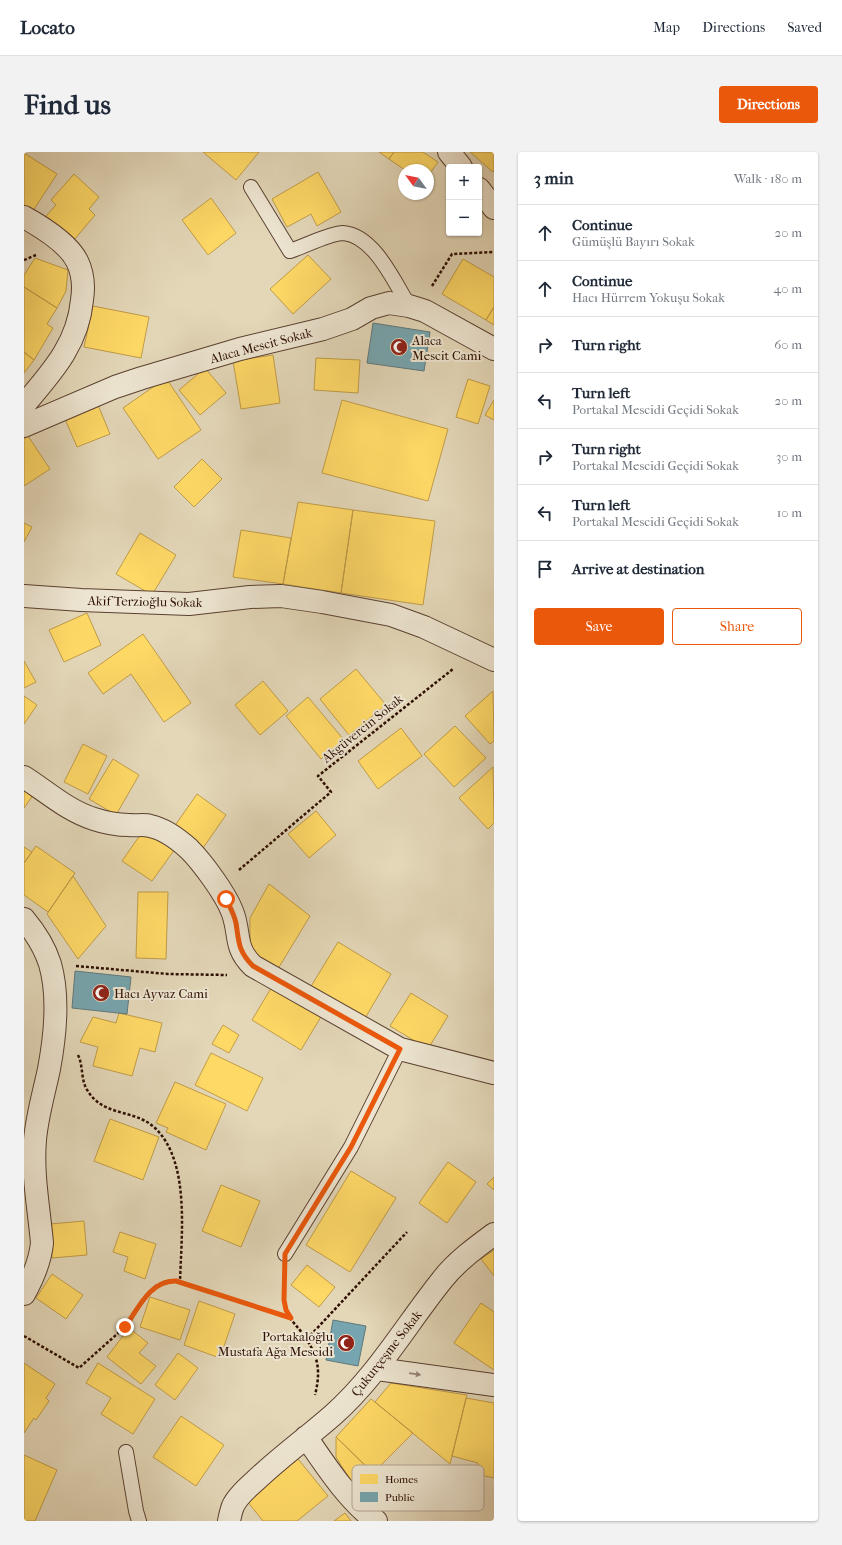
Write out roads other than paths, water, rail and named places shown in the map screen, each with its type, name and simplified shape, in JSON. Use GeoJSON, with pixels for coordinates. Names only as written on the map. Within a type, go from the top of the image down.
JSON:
{"type":"FeatureCollection","features":[{"type":"Feature","properties":{"kind":"street"},"geometry":{"type":"LineString","coordinates":[[450,152],[460,164]]}},
{"type":"Feature","properties":{"kind":"street"},"geometry":{"type":"LineString","coordinates":[[482,193],[494,208]]}},
{"type":"Feature","properties":{"kind":"street"},"geometry":{"type":"LineString","coordinates":[[24,217],[54,236],[69,250],[77,261],[81,273],[83,290],[81,315],[73,337],[60,361],[24,404]]}},
{"type":"Feature","properties":{"kind":"street","name":"Alaca Mescit Sokak"},"geometry":{"type":"LineString","coordinates":[[24,426],[115,387],[240,349],[323,329],[352,319],[371,308],[389,303],[414,307],[443,320],[494,349]]}},
{"type":"Feature","properties":{"kind":"street","name":"Akif Terzioğlu Sokak"},"geometry":{"type":"LineString","coordinates":[[24,596],[81,600],[189,604],[250,596],[281,596],[336,604],[391,615],[424,627],[484,656]]}},
{"type":"Feature","properties":{"kind":"street"},"geometry":{"type":"LineString","coordinates":[[24,777],[73,810],[91,818],[110,824],[149,826],[164,830],[176,838],[190,850],[203,865],[232,911],[236,922],[240,948],[245,958],[253,966],[400,1049],[494,1073]]}},
{"type":"Feature","properties":{"kind":"street"},"geometry":{"type":"LineString","coordinates":[[24,919],[41,943],[50,964],[54,991],[54,1036],[36,1132],[34,1164],[42,1243],[41,1256],[37,1269],[24,1294]]}},
{"type":"Feature","properties":{"kind":"street","name":"Çukurçeşme Sokak"},"geometry":{"type":"LineString","coordinates":[[229,1521],[233,1506],[246,1490],[273,1464],[349,1400],[377,1369],[442,1279],[460,1260],[494,1234]]}},
{"type":"Feature","properties":{"kind":"street"},"geometry":{"type":"LineString","coordinates":[[377,1369],[494,1385]]}},
{"type":"Feature","properties":{"kind":"street"},"geometry":{"type":"LineString","coordinates":[[306,1437],[352,1499]]}},
{"type":"Feature","properties":{"kind":"street"},"geometry":{"type":"LineString","coordinates":[[364,1511],[376,1521]]}},
{"type":"Feature","properties":{"kind":"lane"},"geometry":{"type":"LineString","coordinates":[[251,187],[290,252],[342,233],[356,237],[369,246],[414,307]]}},
{"type":"Feature","properties":{"kind":"lane"},"geometry":{"type":"LineString","coordinates":[[285,1254],[351,1147],[400,1049]]}},
{"type":"Feature","properties":{"kind":"lane"},"geometry":{"type":"LineString","coordinates":[[126,1452],[132,1492],[139,1521]]}},
{"type":"Feature","properties":{"kind":"place","name":"Alaca Mescit Cami"},"geometry":{"type":"Point","coordinates":[399,347]}},
{"type":"Feature","properties":{"kind":"place","name":"Hacı Ayvaz Cami"},"geometry":{"type":"Point","coordinates":[101,993]}},
{"type":"Feature","properties":{"kind":"place","name":"Portakaloğlu Mustafa Ağa Mescidi"},"geometry":{"type":"Point","coordinates":[346,1343]}}]}
